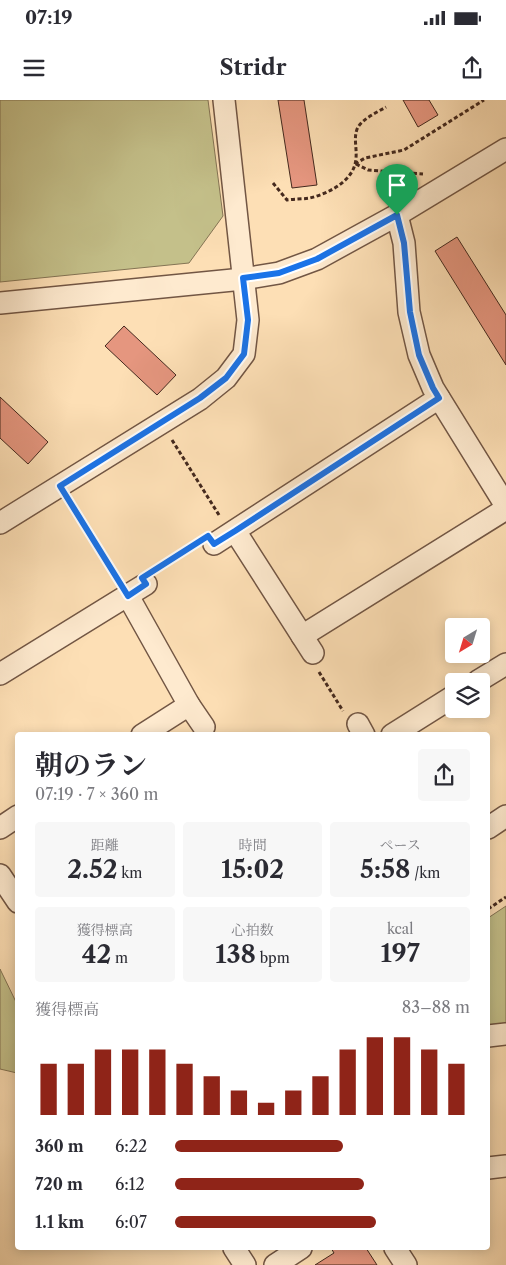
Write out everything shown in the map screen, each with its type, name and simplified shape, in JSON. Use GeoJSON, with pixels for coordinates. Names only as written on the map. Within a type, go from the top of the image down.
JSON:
{"type":"FeatureCollection","features":[{"type":"Feature","properties":{"kind":"street"},"geometry":{"type":"LineString","coordinates":[[0,523],[200,398],[226,378],[244,354],[248,320],[224,100]]}},
{"type":"Feature","properties":{"kind":"street"},"geometry":{"type":"LineString","coordinates":[[0,303],[279,273],[317,259],[397,215],[506,149]]}},
{"type":"Feature","properties":{"kind":"street"},"geometry":{"type":"LineString","coordinates":[[235,531],[308,645],[506,508],[433,388],[417,346],[410,312],[404,243],[397,215]]}},
{"type":"Feature","properties":{"kind":"street"},"geometry":{"type":"LineString","coordinates":[[214,544],[439,398]]}},
{"type":"Feature","properties":{"kind":"street"},"geometry":{"type":"LineString","coordinates":[[0,674],[146,584]]}},
{"type":"Feature","properties":{"kind":"street"},"geometry":{"type":"LineString","coordinates":[[128,596],[189,705],[204,728]]}},
{"type":"Feature","properties":{"kind":"street"},"geometry":{"type":"LineString","coordinates":[[490,674],[506,664]]}},
{"type":"Feature","properties":{"kind":"street"},"geometry":{"type":"LineString","coordinates":[[397,732],[445,702]]}},
{"type":"Feature","properties":{"kind":"street"},"geometry":{"type":"LineString","coordinates":[[147,732],[189,705]]}},
{"type":"Feature","properties":{"kind":"street"},"geometry":{"type":"LineString","coordinates":[[490,827],[506,816]]}},
{"type":"Feature","properties":{"kind":"street"},"geometry":{"type":"LineString","coordinates":[[0,828],[15,818]]}},
{"type":"Feature","properties":{"kind":"street"},"geometry":{"type":"LineString","coordinates":[[0,875],[15,898]]}},
{"type":"Feature","properties":{"kind":"street"},"geometry":{"type":"LineString","coordinates":[[490,1036],[506,1034]]}},
{"type":"Feature","properties":{"kind":"street"},"geometry":{"type":"LineString","coordinates":[[490,1168],[506,1166]]}},
{"type":"Feature","properties":{"kind":"street"},"geometry":{"type":"LineString","coordinates":[[235,1250],[245,1265]]}},
{"type":"Feature","properties":{"kind":"street"},"geometry":{"type":"LineString","coordinates":[[275,1265],[298,1250]]}},
{"type":"Feature","properties":{"kind":"street"},"geometry":{"type":"LineString","coordinates":[[396,1250],[406,1265]]}},
{"type":"Feature","properties":{"kind":"path"},"geometry":{"type":"LineString","coordinates":[[355,164],[365,158],[404,150],[484,100]]}},
{"type":"Feature","properties":{"kind":"path"},"geometry":{"type":"LineString","coordinates":[[273,183],[287,200],[310,198],[325,193],[344,181],[352,173],[355,164],[354,142],[357,129],[363,120],[386,107]]}},
{"type":"Feature","properties":{"kind":"path"},"geometry":{"type":"LineString","coordinates":[[355,164],[368,170],[425,174]]}},
{"type":"Feature","properties":{"kind":"path"},"geometry":{"type":"LineString","coordinates":[[161,423],[228,528],[235,531]]}},
{"type":"Feature","properties":{"kind":"path"},"geometry":{"type":"LineString","coordinates":[[60,486],[128,596]]}},
{"type":"Feature","properties":{"kind":"path"},"geometry":{"type":"LineString","coordinates":[[146,584],[142,578],[208,536],[214,544]]}},
{"type":"Feature","properties":{"kind":"path"},"geometry":{"type":"LineString","coordinates":[[308,645],[310,656],[352,728],[361,730]]}},
{"type":"Feature","properties":{"kind":"path"},"geometry":{"type":"LineString","coordinates":[[490,908],[506,897]]}},
{"type":"Feature","properties":{"kind":"shaded area"},"geometry":{"type":"Polygon","coordinates":[[[0,100],[208,100],[223,216],[189,263],[0,282],[0,100]]]}},
{"type":"Feature","properties":{"kind":"shaded area"},"geometry":{"type":"Polygon","coordinates":[[[506,906],[506,1023],[490,1025],[490,917],[506,906]]]}},
{"type":"Feature","properties":{"kind":"shaded area"},"geometry":{"type":"Polygon","coordinates":[[[0,969],[15,1000],[15,1073],[0,1069],[0,969]]]}},
{"type":"Feature","properties":{"kind":"building"},"geometry":{"type":"Polygon","coordinates":[[[278,100],[304,100],[317,185],[292,188],[278,100]]]}},
{"type":"Feature","properties":{"kind":"building"},"geometry":{"type":"Polygon","coordinates":[[[403,100],[429,100],[438,115],[418,127],[403,100]]]}},
{"type":"Feature","properties":{"kind":"building"},"geometry":{"type":"Polygon","coordinates":[[[457,237],[506,315],[506,365],[435,251],[457,237]]]}},
{"type":"Feature","properties":{"kind":"building"},"geometry":{"type":"Polygon","coordinates":[[[124,326],[176,375],[157,395],[105,346],[124,326]]]}},
{"type":"Feature","properties":{"kind":"building"},"geometry":{"type":"Polygon","coordinates":[[[0,397],[48,442],[28,464],[0,438],[0,397]]]}},
{"type":"Feature","properties":{"kind":"building"},"geometry":{"type":"Polygon","coordinates":[[[332,1250],[367,1250],[377,1265],[315,1265],[334,1253],[332,1250]]]}},
{"type":"Feature","properties":{"kind":"route"},"geometry":{"type":"LineString","coordinates":[[397,215],[404,243],[410,312],[419,355],[439,398],[214,544],[208,536],[142,578],[146,584],[128,596],[60,486],[200,398],[226,378],[244,354],[248,320],[243,278],[279,273],[317,259],[397,215]]}}]}
